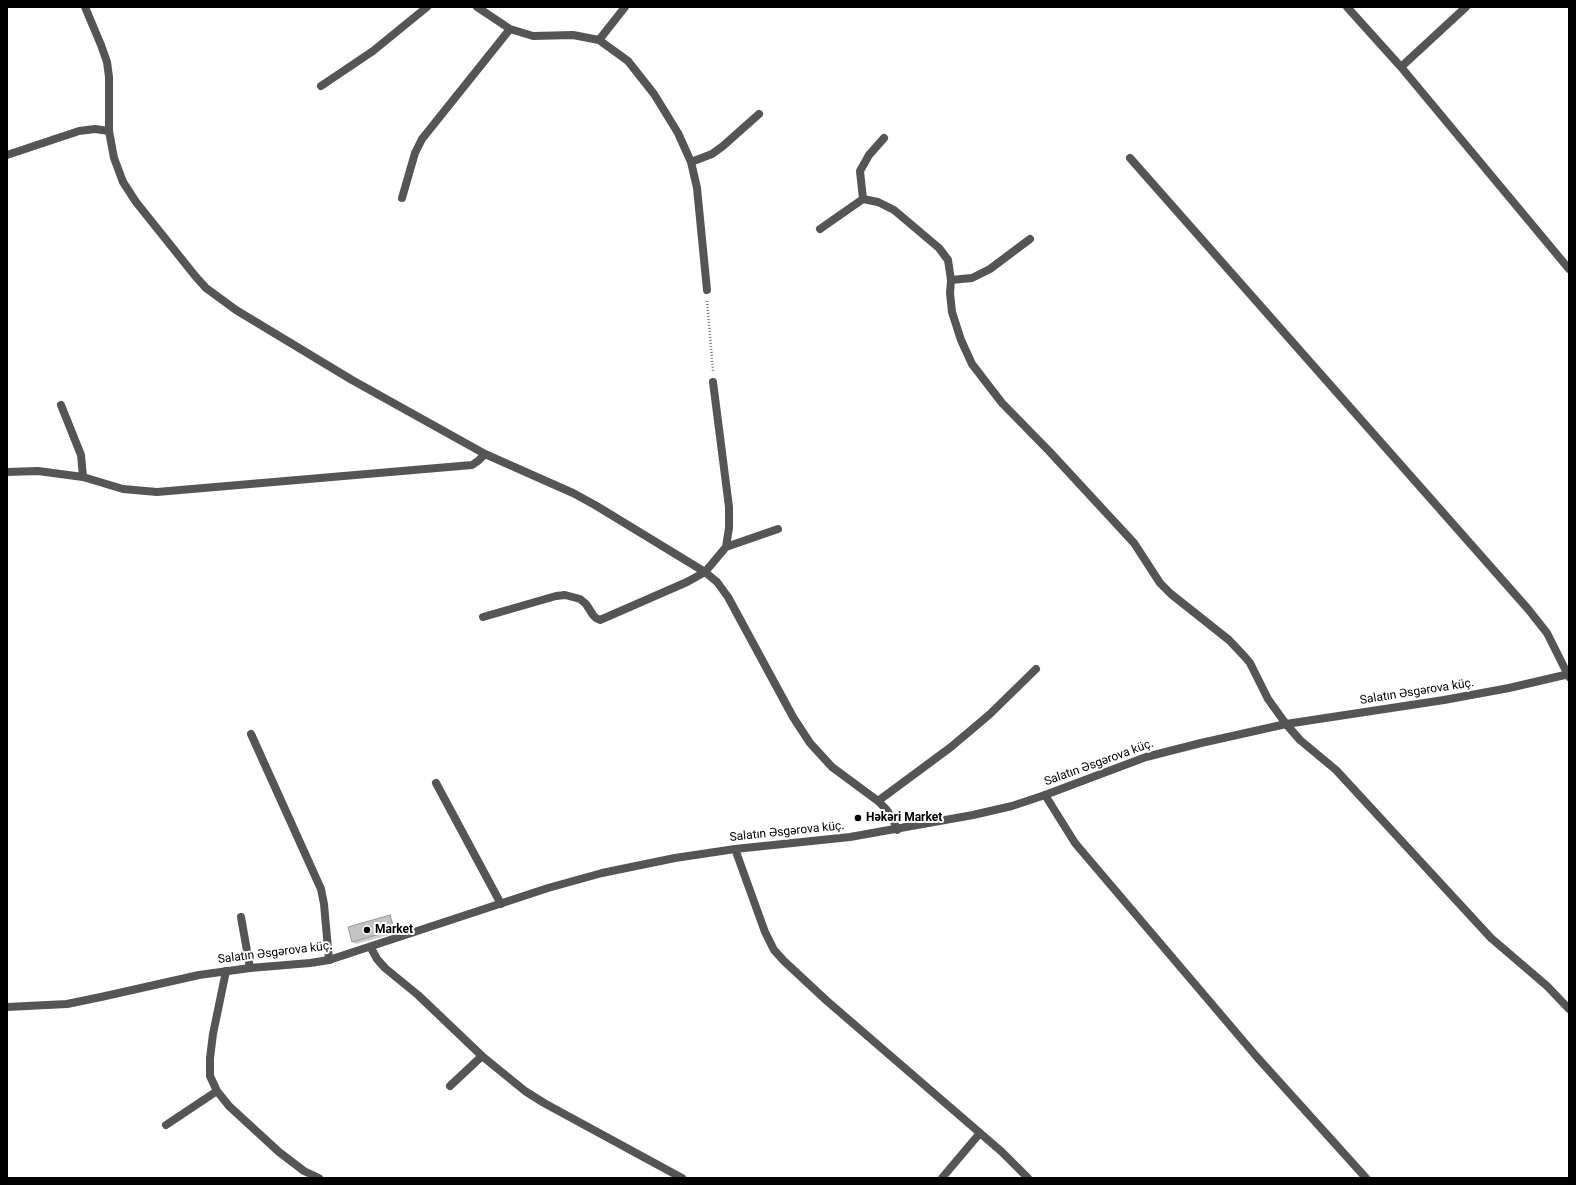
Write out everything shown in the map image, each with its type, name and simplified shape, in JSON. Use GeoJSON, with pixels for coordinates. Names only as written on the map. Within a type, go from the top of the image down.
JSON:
{"type":"FeatureCollection","features":[{"type":"Feature","properties":{"kind":"street"},"geometry":{"type":"LineString","coordinates":[[85,7],[107,62],[109,77],[109,131],[114,158],[123,182],[136,202],[206,288],[236,310],[326,365],[422,420],[485,454],[573,493],[705,572],[717,582],[728,597],[793,717],[810,743],[832,767],[878,801],[893,819],[897,830]]}},
{"type":"Feature","properties":{"kind":"street"},"geometry":{"type":"LineString","coordinates":[[321,86],[374,51],[427,7]]}},
{"type":"Feature","properties":{"kind":"street"},"geometry":{"type":"LineString","coordinates":[[477,7],[510,30],[533,36],[573,35],[599,40],[628,61],[654,94],[678,133],[691,162],[697,188],[707,290]]}},
{"type":"Feature","properties":{"kind":"street"},"geometry":{"type":"LineString","coordinates":[[599,40],[625,7]]}},
{"type":"Feature","properties":{"kind":"street"},"geometry":{"type":"LineString","coordinates":[[1347,7],[1401,67],[1569,269]]}},
{"type":"Feature","properties":{"kind":"street"},"geometry":{"type":"LineString","coordinates":[[1401,67],[1466,7]]}},
{"type":"Feature","properties":{"kind":"street"},"geometry":{"type":"LineString","coordinates":[[402,198],[415,153],[422,139],[510,30]]}},
{"type":"Feature","properties":{"kind":"street"},"geometry":{"type":"LineString","coordinates":[[691,162],[712,154],[724,146],[759,114]]}},
{"type":"Feature","properties":{"kind":"street"},"geometry":{"type":"LineString","coordinates":[[7,155],[79,131],[95,129],[109,131]]}},
{"type":"Feature","properties":{"kind":"street"},"geometry":{"type":"LineString","coordinates":[[863,199],[860,172],[869,155],[884,138]]}},
{"type":"Feature","properties":{"kind":"street"},"geometry":{"type":"LineString","coordinates":[[1130,158],[1528,609],[1547,633],[1568,675]]}},
{"type":"Feature","properties":{"kind":"street"},"geometry":{"type":"LineString","coordinates":[[820,228],[863,199],[878,202],[894,210],[939,248],[948,260],[951,280],[950,293],[952,312],[961,340],[972,364],[1002,403],[1049,450],[1134,543],[1160,583],[1171,594],[1229,640],[1245,657],[1250,663],[1268,699],[1300,740],[1336,770],[1491,938],[1547,986],[1569,1009]]}},
{"type":"Feature","properties":{"kind":"street"},"geometry":{"type":"LineString","coordinates":[[951,280],[972,278],[990,269],[1030,239]]}},
{"type":"Feature","properties":{"kind":"street"},"geometry":{"type":"LineString","coordinates":[[713,382],[729,507],[729,528],[726,547]]}},
{"type":"Feature","properties":{"kind":"street"},"geometry":{"type":"LineString","coordinates":[[61,405],[81,455],[83,477]]}},
{"type":"Feature","properties":{"kind":"street"},"geometry":{"type":"LineString","coordinates":[[7,472],[38,471],[83,477],[123,489],[157,492],[472,465],[485,454]]}},
{"type":"Feature","properties":{"kind":"street"},"geometry":{"type":"LineString","coordinates":[[483,617],[556,596],[565,595],[580,599],[586,604],[592,615],[600,620],[687,582],[705,572],[726,547],[778,529]]}},
{"type":"Feature","properties":{"kind":"street"},"geometry":{"type":"LineString","coordinates":[[878,801],[951,747],[990,714],[1036,669]]}},
{"type":"Feature","properties":{"kind":"street","name":"Salatın Əsgərova küç."},"geometry":{"type":"LineString","coordinates":[[7,1007],[67,1004],[200,974],[250,968],[310,964],[329,960],[371,948],[501,904],[602,873],[675,858],[897,830],[1012,806],[1146,757],[1171,750],[1286,724],[1444,700],[1568,675]]}},
{"type":"Feature","properties":{"kind":"street"},"geometry":{"type":"LineString","coordinates":[[251,734],[321,889],[324,904],[329,960]]}},
{"type":"Feature","properties":{"kind":"street"},"geometry":{"type":"LineString","coordinates":[[436,784],[501,904]]}},
{"type":"Feature","properties":{"kind":"street"},"geometry":{"type":"LineString","coordinates":[[1045,795],[1075,843],[1256,1056],[1366,1178]]}},
{"type":"Feature","properties":{"kind":"street"},"geometry":{"type":"LineString","coordinates":[[735,850],[765,932],[774,950],[826,1001],[980,1133],[1028,1178]]}},
{"type":"Feature","properties":{"kind":"street"},"geometry":{"type":"LineString","coordinates":[[242,917],[250,968]]}},
{"type":"Feature","properties":{"kind":"street"},"geometry":{"type":"LineString","coordinates":[[371,948],[377,959],[385,968],[418,995],[482,1056],[525,1091],[544,1104],[682,1178]]}},
{"type":"Feature","properties":{"kind":"street"},"geometry":{"type":"LineString","coordinates":[[226,971],[216,1013],[210,1058],[210,1076],[216,1091],[229,1106],[279,1152],[304,1171],[319,1178]]}},
{"type":"Feature","properties":{"kind":"street"},"geometry":{"type":"LineString","coordinates":[[450,1086],[482,1056]]}},
{"type":"Feature","properties":{"kind":"street"},"geometry":{"type":"LineString","coordinates":[[166,1125],[216,1091]]}},
{"type":"Feature","properties":{"kind":"street"},"geometry":{"type":"LineString","coordinates":[[942,1178],[980,1133]]}},
{"type":"Feature","properties":{"kind":"path"},"geometry":{"type":"LineString","coordinates":[[707,290],[713,382]]}},
{"type":"Feature","properties":{"kind":"building"},"geometry":{"type":"Polygon","coordinates":[[[390,915],[394,930],[352,942],[348,927],[390,915]]]}},
{"type":"Feature","properties":{"kind":"place","name":"Həkəri Market"},"geometry":{"type":"Point","coordinates":[858,818]}},
{"type":"Feature","properties":{"kind":"place","name":"Market"},"geometry":{"type":"Point","coordinates":[367,930]}}]}
